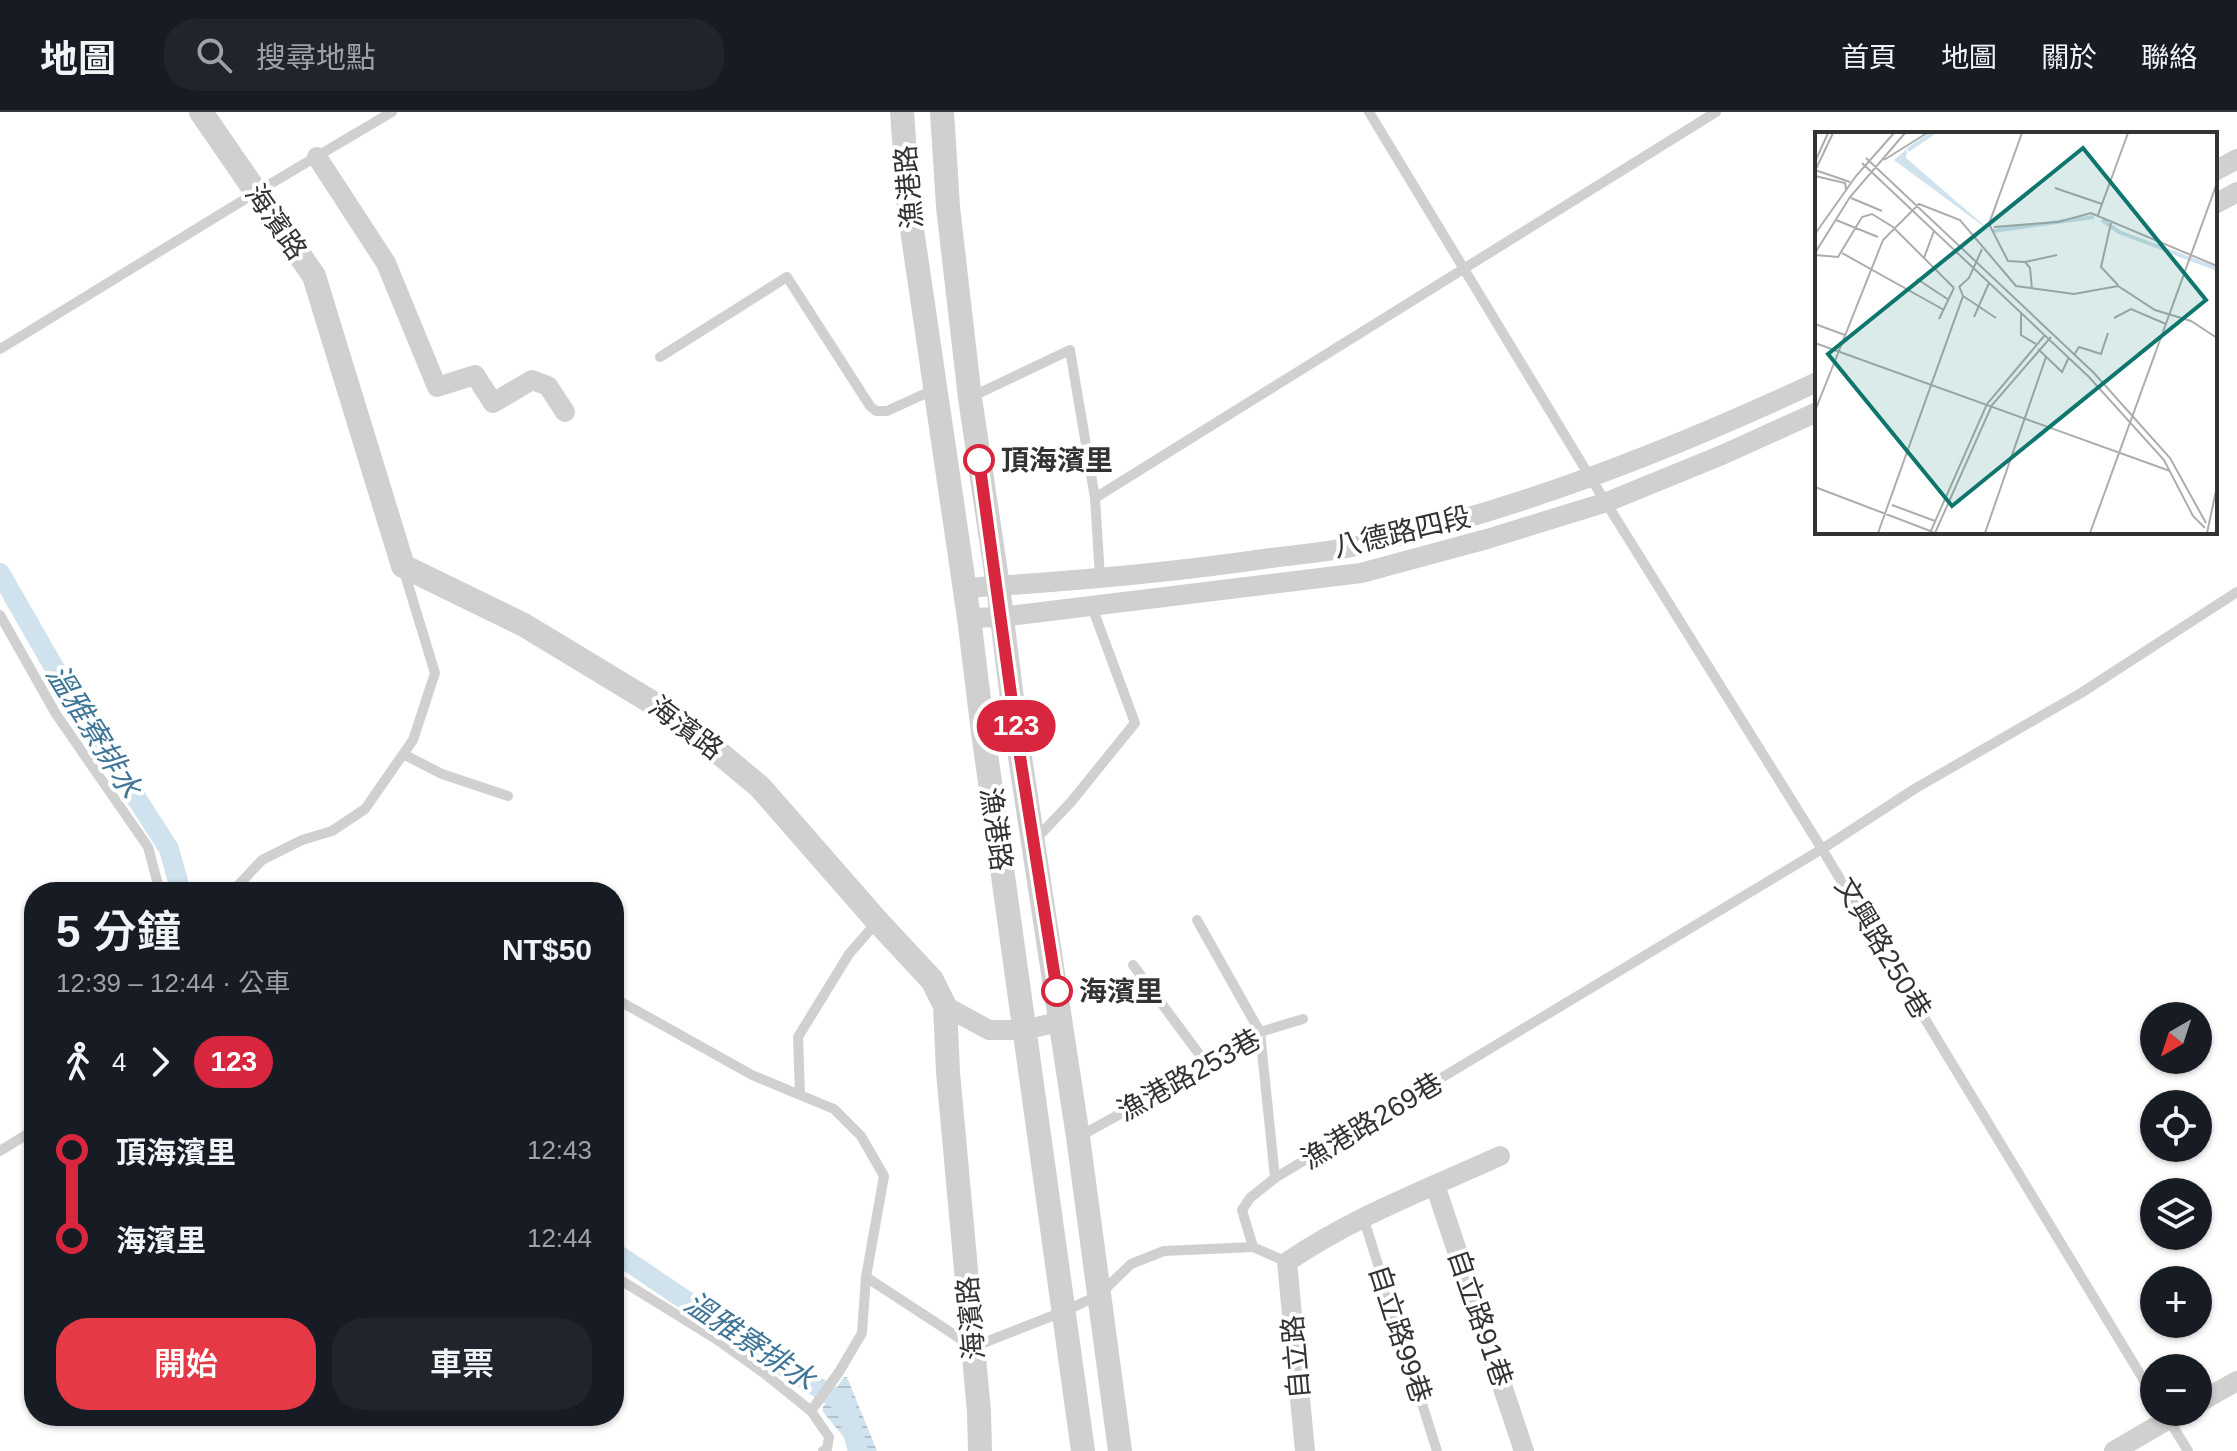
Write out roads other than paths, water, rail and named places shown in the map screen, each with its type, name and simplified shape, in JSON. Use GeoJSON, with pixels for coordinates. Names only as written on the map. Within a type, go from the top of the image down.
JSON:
{"type":"FeatureCollection","features":[{"type":"Feature","properties":{"kind":"street","name":"海濱路"},"geometry":{"type":"LineString","coordinates":[[201,112],[314,276],[403,566],[524,625],[676,717],[760,787],[932,980],[945,1006],[980,1451]]}},
{"type":"Feature","properties":{"kind":"street","name":"漁港路"},"geometry":{"type":"LineString","coordinates":[[902,112],[909,209],[969,618],[1083,1451]]}},
{"type":"Feature","properties":{"kind":"street","name":"漁港路"},"geometry":{"type":"LineString","coordinates":[[942,112],[948,207],[970,398],[1078,1137],[1120,1451]]}},
{"type":"Feature","properties":{"kind":"street"},"geometry":{"type":"LineString","coordinates":[[317,157],[386,263],[437,387],[475,375],[493,403],[532,380],[548,386],[565,412]]}},
{"type":"Feature","properties":{"kind":"street"},"geometry":{"type":"LineString","coordinates":[[2217,170],[2237,159]]}},
{"type":"Feature","properties":{"kind":"street"},"geometry":{"type":"LineString","coordinates":[[2217,203],[2237,192]]}},
{"type":"Feature","properties":{"kind":"street","name":"八德路四段"},"geometry":{"type":"LineString","coordinates":[[963,588],[1212,567],[1359,546],[1479,515],[1590,477],[1728,424],[1815,383]]}},
{"type":"Feature","properties":{"kind":"street","name":"八德路四段"},"geometry":{"type":"LineString","coordinates":[[969,618],[1092,607],[1361,573],[1607,502],[1815,413]]}},
{"type":"Feature","properties":{"kind":"street"},"geometry":{"type":"LineString","coordinates":[[1523,500],[1533,525]]}},
{"type":"Feature","properties":{"kind":"street"},"geometry":{"type":"LineString","coordinates":[[945,1006],[989,1030],[1025,1030],[1061,1021]]}},
{"type":"Feature","properties":{"kind":"street"},"geometry":{"type":"LineString","coordinates":[[1287,1262],[1363,1217],[1500,1156]]}},
{"type":"Feature","properties":{"kind":"street","name":"自立路91巷"},"geometry":{"type":"LineString","coordinates":[[1435,1185],[1524,1451]]}},
{"type":"Feature","properties":{"kind":"street","name":"自立路"},"geometry":{"type":"LineString","coordinates":[[1287,1262],[1305,1451]]}},
{"type":"Feature","properties":{"kind":"street"},"geometry":{"type":"LineString","coordinates":[[2212,1396],[2236,1385]]}},
{"type":"Feature","properties":{"kind":"street"},"geometry":{"type":"LineString","coordinates":[[2114,1451],[2153,1426]]}},
{"type":"Feature","properties":{"kind":"lane"},"geometry":{"type":"LineString","coordinates":[[0,349],[392,112]]}},
{"type":"Feature","properties":{"kind":"lane","name":"文興路250巷"},"geometry":{"type":"LineString","coordinates":[[1369,112],[2140,1374]]}},
{"type":"Feature","properties":{"kind":"lane"},"geometry":{"type":"LineString","coordinates":[[1095,498],[1716,112]]}},
{"type":"Feature","properties":{"kind":"lane"},"geometry":{"type":"LineString","coordinates":[[660,357],[787,277],[876,411],[887,411],[935,389]]}},
{"type":"Feature","properties":{"kind":"lane"},"geometry":{"type":"LineString","coordinates":[[970,398],[1070,350],[1095,498],[1100,577]]}},
{"type":"Feature","properties":{"kind":"lane"},"geometry":{"type":"LineString","coordinates":[[241,882],[262,860],[302,840],[332,831],[365,809],[413,740],[435,673],[403,566]]}},
{"type":"Feature","properties":{"kind":"lane","name":"漁港路269巷"},"geometry":{"type":"LineString","coordinates":[[1253,1247],[1242,1210],[1250,1198],[1275,1178],[1822,849],[1916,788],[2081,693],[2237,592]]}},
{"type":"Feature","properties":{"kind":"lane"},"geometry":{"type":"LineString","coordinates":[[1033,841],[1071,802],[1135,723],[1092,607]]}},
{"type":"Feature","properties":{"kind":"lane"},"geometry":{"type":"LineString","coordinates":[[0,615],[56,714],[148,847],[157,882]]}},
{"type":"Feature","properties":{"kind":"lane"},"geometry":{"type":"LineString","coordinates":[[403,754],[442,774],[508,796]]}},
{"type":"Feature","properties":{"kind":"lane"},"geometry":{"type":"LineString","coordinates":[[1197,920],[1260,1032]]}},
{"type":"Feature","properties":{"kind":"lane"},"geometry":{"type":"LineString","coordinates":[[800,1095],[798,1037],[849,954],[878,922]]}},
{"type":"Feature","properties":{"kind":"lane"},"geometry":{"type":"LineString","coordinates":[[1133,965],[1208,1066]]}},
{"type":"Feature","properties":{"kind":"lane"},"geometry":{"type":"LineString","coordinates":[[624,1004],[752,1075],[834,1109],[861,1136],[884,1176],[866,1277],[862,1333],[811,1411]]}},
{"type":"Feature","properties":{"kind":"lane","name":"漁港路253巷"},"geometry":{"type":"LineString","coordinates":[[1078,1137],[1208,1066],[1260,1032],[1303,1019]]}},
{"type":"Feature","properties":{"kind":"lane","name":"漁港路269巷"},"geometry":{"type":"LineString","coordinates":[[1260,1032],[1275,1178]]}},
{"type":"Feature","properties":{"kind":"lane"},"geometry":{"type":"LineString","coordinates":[[0,1151],[24,1136]]}},
{"type":"Feature","properties":{"kind":"lane","name":"自立路99巷"},"geometry":{"type":"LineString","coordinates":[[1363,1217],[1437,1451]]}},
{"type":"Feature","properties":{"kind":"lane"},"geometry":{"type":"LineString","coordinates":[[866,1277],[973,1347],[1099,1295],[1131,1264],[1164,1251],[1253,1247],[1287,1262]]}},
{"type":"Feature","properties":{"kind":"lane"},"geometry":{"type":"LineString","coordinates":[[624,1282],[716,1339],[811,1411],[829,1437],[827,1449],[823,1451]]}},
{"type":"Feature","properties":{"kind":"lane"},"geometry":{"type":"LineString","coordinates":[[2177,1426],[2188,1451]]}},
{"type":"Feature","properties":{"kind":"water"},"geometry":{"type":"Polygon","coordinates":[[[847,1377],[877,1451],[851,1451],[848,1442],[823,1412],[823,1407],[847,1377]]]}},
{"type":"Feature","properties":{"kind":"waterway","name":"溫雅寮排水"},"geometry":{"type":"LineString","coordinates":[[0,573],[67,690],[169,849],[178,882]]}},
{"type":"Feature","properties":{"kind":"waterway","name":"溫雅寮排水"},"geometry":{"type":"LineString","coordinates":[[624,1259],[845,1404],[858,1451]]}},
{"type":"Feature","properties":{"kind":"place","name":"頂海濱里"},"geometry":{"type":"Point","coordinates":[979,460]}},
{"type":"Feature","properties":{"kind":"place","name":"海濱里"},"geometry":{"type":"Point","coordinates":[1057,991]}}]}
